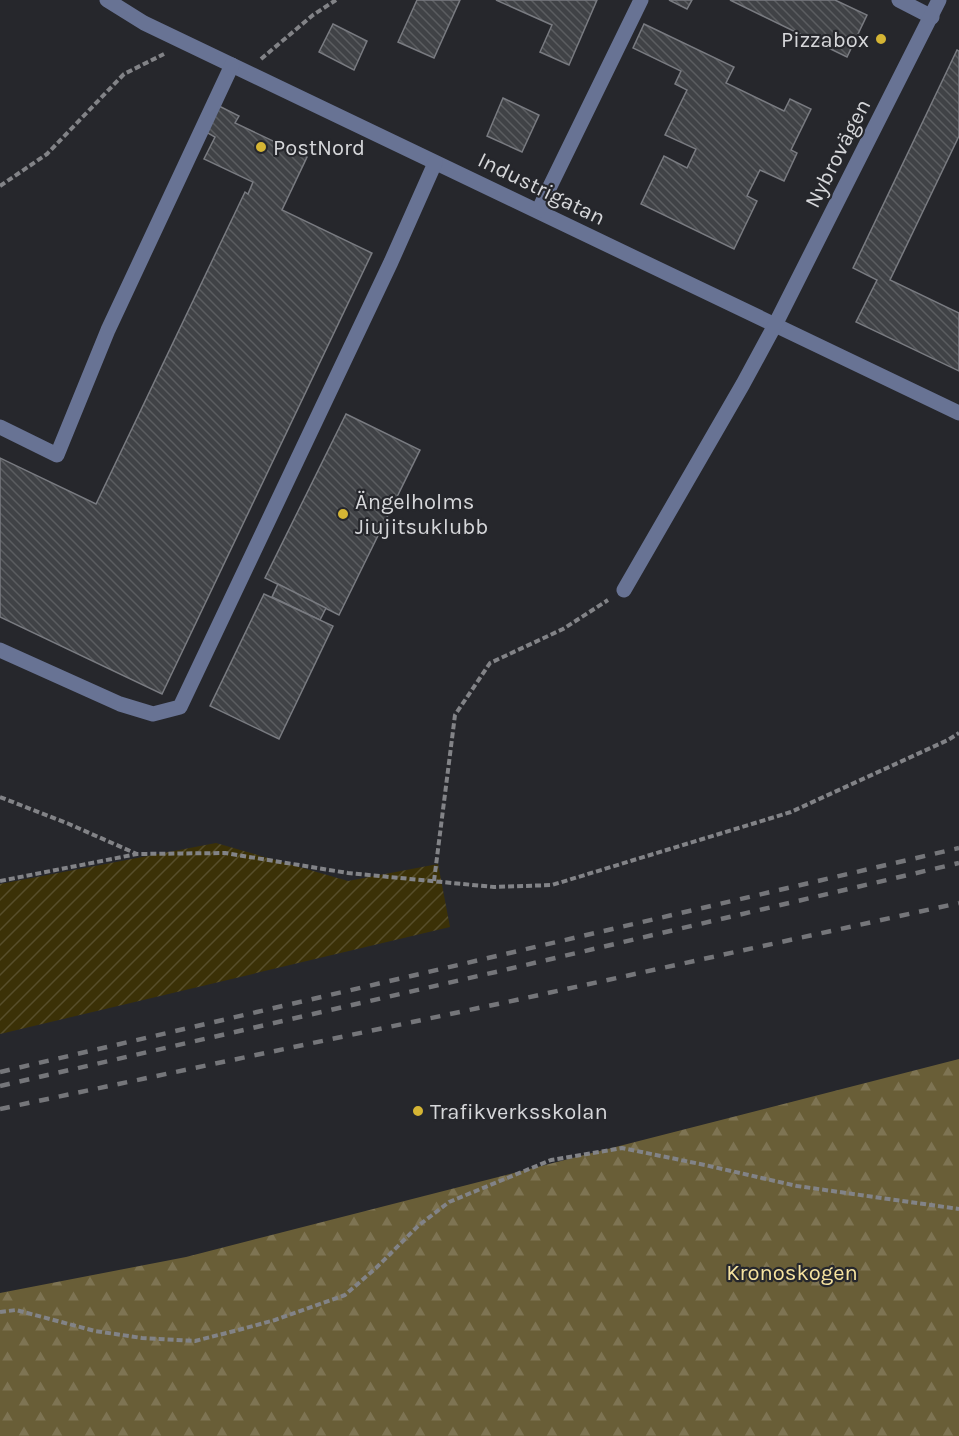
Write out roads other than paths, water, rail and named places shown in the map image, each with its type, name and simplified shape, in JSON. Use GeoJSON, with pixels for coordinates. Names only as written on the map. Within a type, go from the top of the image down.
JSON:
{"type":"FeatureCollection","features":[{"type":"Feature","properties":{"kind":"street","name":"Industrigatan"},"geometry":{"type":"LineString","coordinates":[[108,0],[144,23],[959,413]]}},
{"type":"Feature","properties":{"kind":"street"},"geometry":{"type":"LineString","coordinates":[[538,211],[641,0]]}},
{"type":"Feature","properties":{"kind":"street"},"geometry":{"type":"LineString","coordinates":[[899,0],[932,17]]}},
{"type":"Feature","properties":{"kind":"street","name":"Nybrovägen"},"geometry":{"type":"LineString","coordinates":[[624,590],[775,325],[939,0]]}},
{"type":"Feature","properties":{"kind":"street"},"geometry":{"type":"LineString","coordinates":[[0,427],[57,455],[108,330],[232,65]]}},
{"type":"Feature","properties":{"kind":"street"},"geometry":{"type":"LineString","coordinates":[[0,651],[120,704],[153,714],[180,707],[391,262],[435,163]]}},
{"type":"Feature","properties":{"kind":"railway"},"geometry":{"type":"LineString","coordinates":[[0,1072],[959,848]]}},
{"type":"Feature","properties":{"kind":"railway"},"geometry":{"type":"LineString","coordinates":[[0,1086],[959,863]]}},
{"type":"Feature","properties":{"kind":"railway"},"geometry":{"type":"LineString","coordinates":[[0,1109],[507,1002],[959,903]]}},
{"type":"Feature","properties":{"kind":"place","name":"Pizzabox"},"geometry":{"type":"Point","coordinates":[881,39]}},
{"type":"Feature","properties":{"kind":"place","name":"PostNord"},"geometry":{"type":"Point","coordinates":[261,147]}},
{"type":"Feature","properties":{"kind":"place","name":"Ängelholms Jiujitsuklubb"},"geometry":{"type":"Point","coordinates":[343,514]}},
{"type":"Feature","properties":{"kind":"place","name":"Trafikverksskolan"},"geometry":{"type":"Point","coordinates":[418,1111]}},
{"type":"Feature","properties":{"kind":"park label","name":"Kronoskogen"},"geometry":{"type":"Point","coordinates":[792,1272]}}]}
